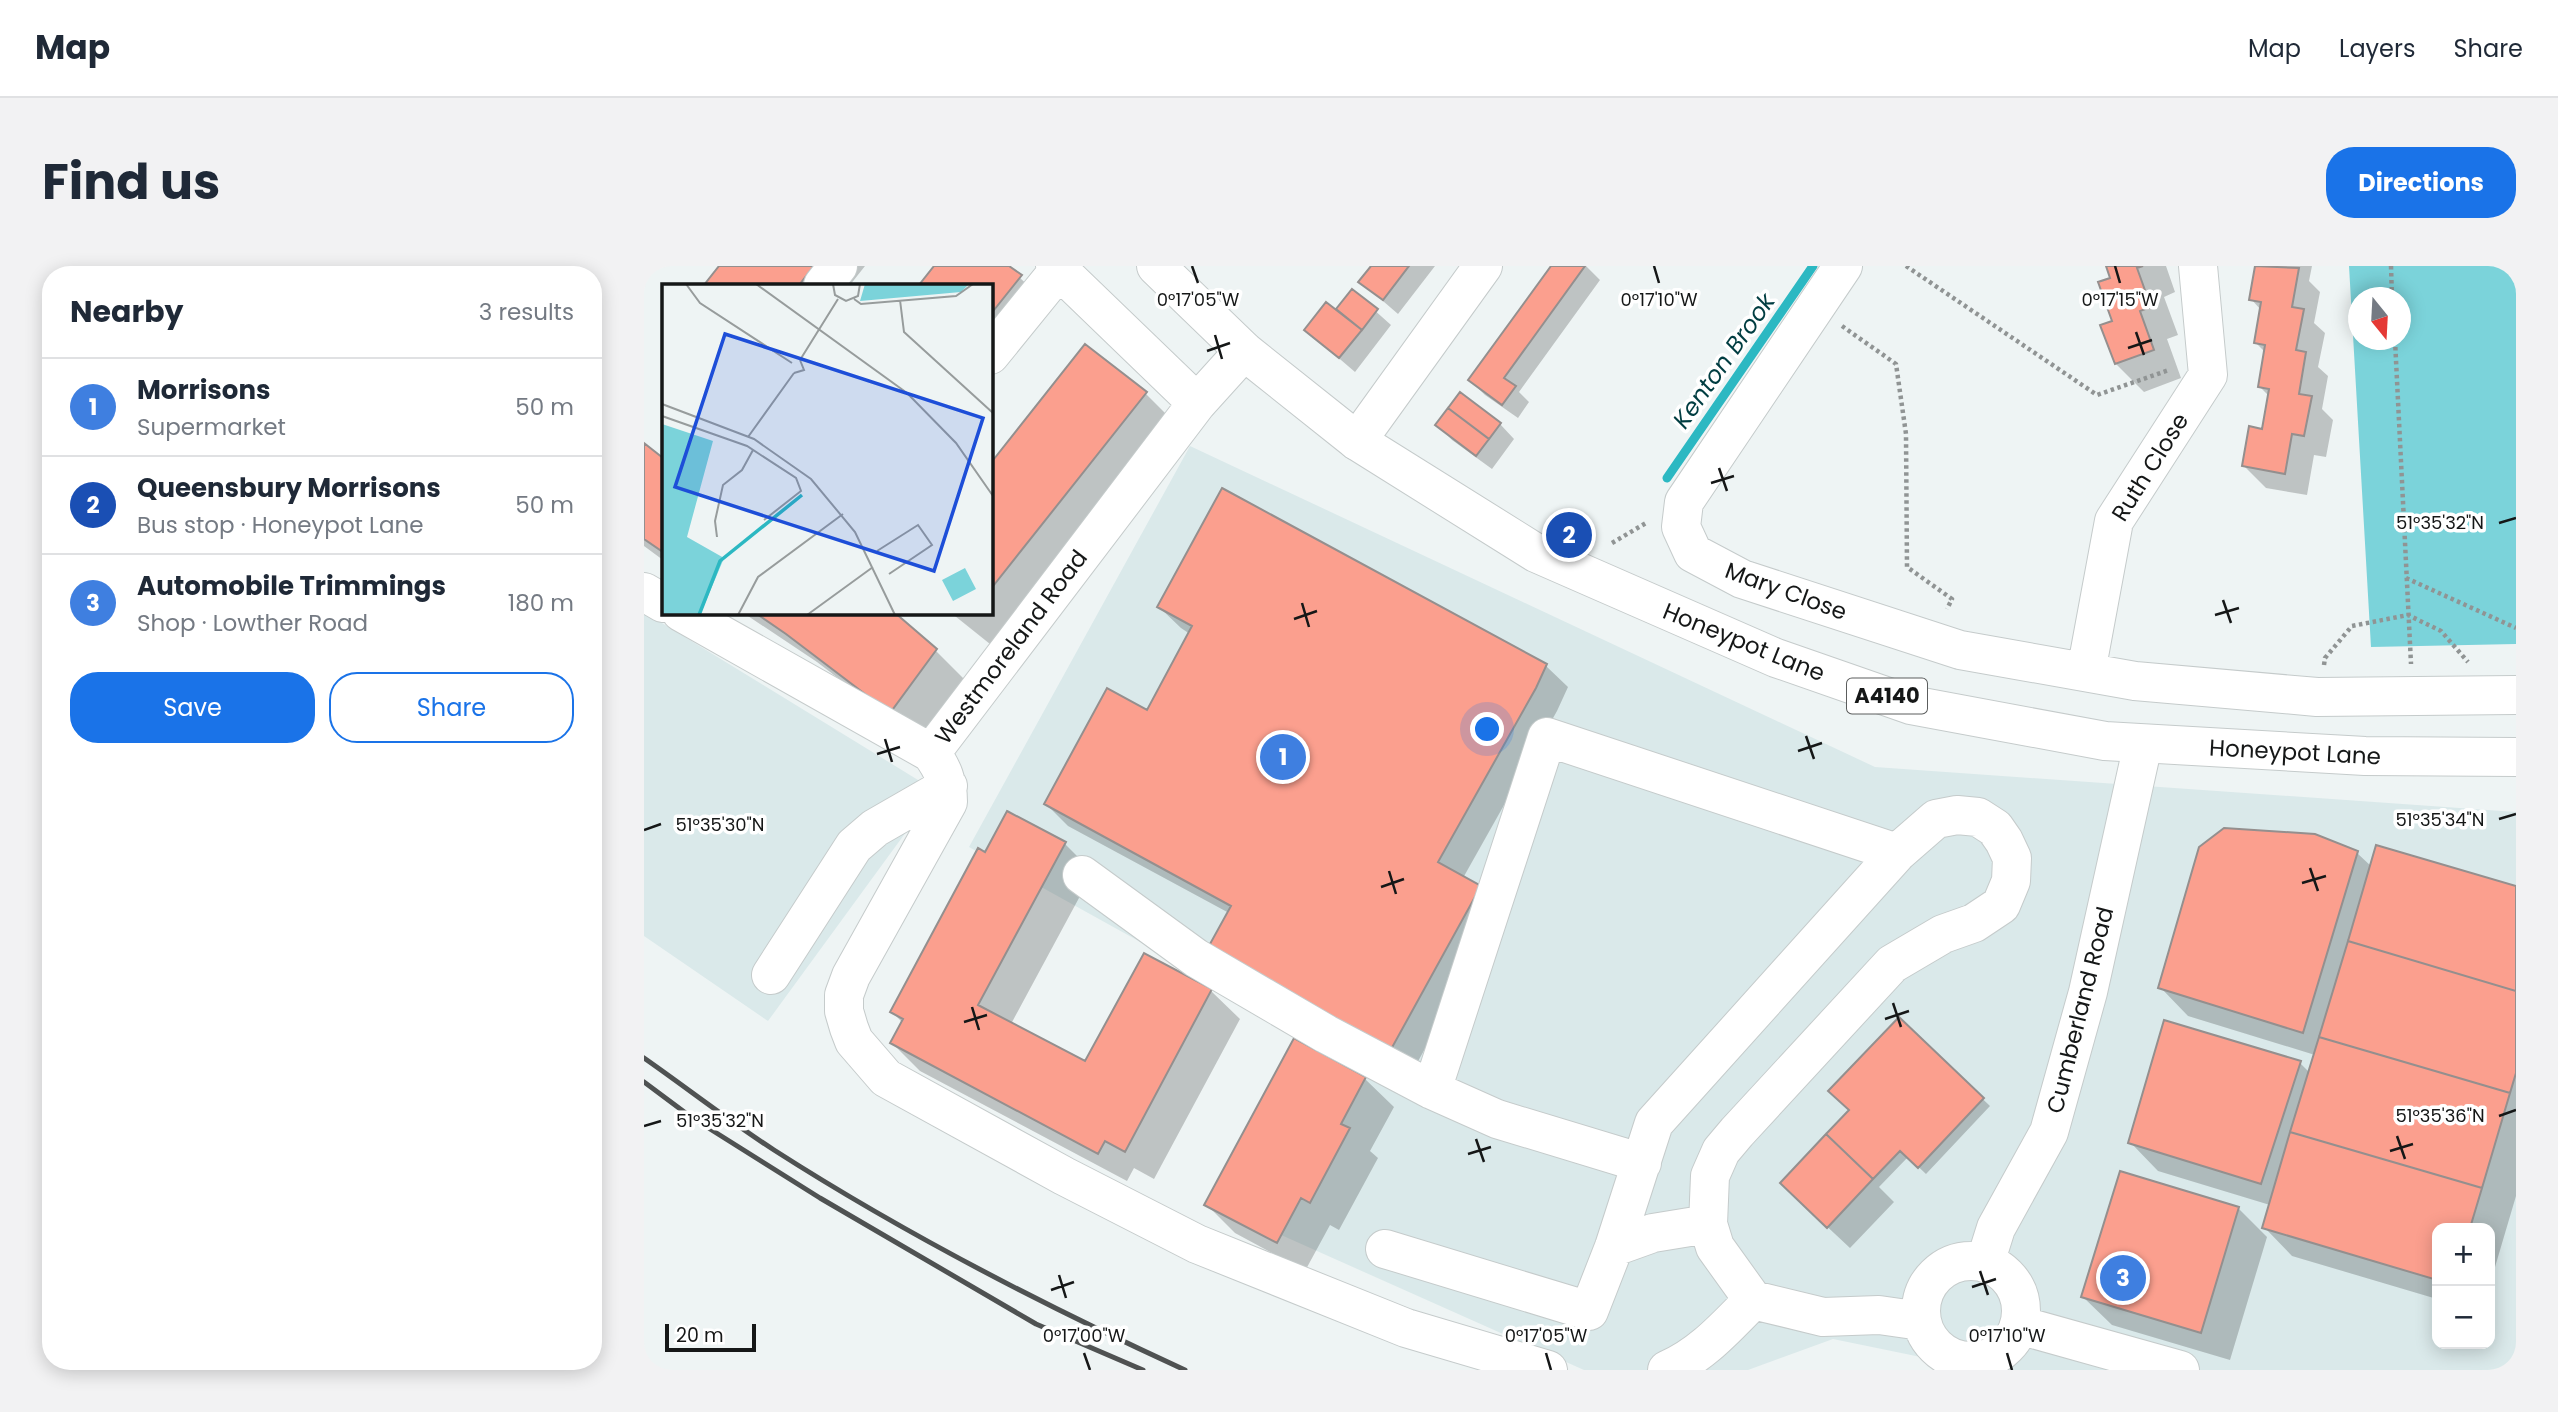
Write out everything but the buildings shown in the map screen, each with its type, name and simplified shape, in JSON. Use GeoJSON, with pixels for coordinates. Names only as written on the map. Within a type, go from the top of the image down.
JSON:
{"type":"FeatureCollection","features":[{"type":"Feature","properties":{"kind":"street"},"geometry":{"type":"LineString","coordinates":[[824,284],[838,266]]}},
{"type":"Feature","properties":{"kind":"street","name":"Honeypot Lane"},"geometry":{"type":"LineString","coordinates":[[1156,266],[1244,351],[1357,441],[1536,553],[1776,658],[1911,705],[2105,741],[2365,756],[2516,757]]}},
{"type":"Feature","properties":{"kind":"street"},"geometry":{"type":"LineString","coordinates":[[1357,441],[1483,266]]}},
{"type":"Feature","properties":{"kind":"street","name":"Mary Close"},"geometry":{"type":"LineString","coordinates":[[1843,266],[1684,502],[1681,527],[1693,553],[1742,579],[1960,650],[2135,681],[2317,698],[2506,695]]}},
{"type":"Feature","properties":{"kind":"street","name":"Ruth Close"},"geometry":{"type":"LineString","coordinates":[[2087,672],[2114,521],[2208,375],[2198,266]]}},
{"type":"Feature","properties":{"kind":"street"},"geometry":{"type":"LineString","coordinates":[[992,352],[1057,268],[1197,403]]}},
{"type":"Feature","properties":{"kind":"street","name":"Westmoreland Road"},"geometry":{"type":"LineString","coordinates":[[684,614],[939,769],[1197,403],[1244,351]]}},
{"type":"Feature","properties":{"kind":"street"},"geometry":{"type":"LineString","coordinates":[[644,592],[662,602]]}},
{"type":"Feature","properties":{"kind":"street"},"geometry":{"type":"LineString","coordinates":[[1432,1090],[1547,737],[1897,853]]}},
{"type":"Feature","properties":{"kind":"street","name":"Cumberland Road"},"geometry":{"type":"LineString","coordinates":[[1985,1263],[1996,1228],[2049,1132],[2088,992],[2143,744]]}},
{"type":"Feature","properties":{"kind":"street"},"geometry":{"type":"LineString","coordinates":[[771,975],[854,846],[939,769],[948,802],[851,976],[844,995],[844,1011],[854,1041],[886,1078],[1064,1176],[1197,1244],[1406,1328],[1548,1370]]}},
{"type":"Feature","properties":{"kind":"street"},"geometry":{"type":"LineString","coordinates":[[1385,1250],[1589,1311],[1614,1247],[1654,1124],[1897,853],[1936,819],[1957,815],[1978,817],[1995,828],[2012,858],[2011,881],[2001,905],[1974,923],[1943,934],[1892,964],[1737,1132],[1721,1152],[1710,1176],[1707,1224],[1715,1247],[1753,1300],[1823,1317],[1879,1315],[1922,1321]]}},
{"type":"Feature","properties":{"kind":"street"},"geometry":{"type":"LineString","coordinates":[[1082,875],[1196,958],[1326,1034],[1432,1090],[1497,1119],[1642,1163]]}},
{"type":"Feature","properties":{"kind":"street"},"geometry":{"type":"LineString","coordinates":[[1614,1247],[1653,1233],[1707,1224]]}},
{"type":"Feature","properties":{"kind":"street"},"geometry":{"type":"LineString","coordinates":[[1968,1261],[1985,1263],[1999,1269],[2010,1280],[2018,1294],[2021,1309],[2014,1337],[2005,1347],[1970,1366],[1938,1349],[1928,1336],[1922,1321],[1921,1304],[1926,1287],[1936,1274],[1951,1265],[1968,1261]]}},
{"type":"Feature","properties":{"kind":"street"},"geometry":{"type":"LineString","coordinates":[[1667,1370],[1709,1345],[1753,1300]]}},
{"type":"Feature","properties":{"kind":"street"},"geometry":{"type":"LineString","coordinates":[[2019,1325],[2180,1370]]}},
{"type":"Feature","properties":{"kind":"path"},"geometry":{"type":"LineString","coordinates":[[1906,266],[2097,395],[2206,356]]}},
{"type":"Feature","properties":{"kind":"path"},"geometry":{"type":"LineString","coordinates":[[2391,266],[2392,287]]}},
{"type":"Feature","properties":{"kind":"path"},"geometry":{"type":"LineString","coordinates":[[1816,307],[1896,363],[1906,434],[1907,567],[1952,600],[1929,640]]}},
{"type":"Feature","properties":{"kind":"path"},"geometry":{"type":"LineString","coordinates":[[2395,350],[2413,696]]}},
{"type":"Feature","properties":{"kind":"path"},"geometry":{"type":"LineString","coordinates":[[2406,578],[2516,628]]}},
{"type":"Feature","properties":{"kind":"path"},"geometry":{"type":"LineString","coordinates":[[2317,698],[2325,658],[2352,626],[2408,615],[2441,631],[2506,695]]}},
{"type":"Feature","properties":{"kind":"shaded area"},"geometry":{"type":"Polygon","coordinates":[[[2349,266],[2516,266],[2516,644],[2371,647],[2354,350],[2411,350],[2411,287],[2350,287],[2349,266]]]}},
{"type":"Feature","properties":{"kind":"shaded area"},"geometry":{"type":"Polygon","coordinates":[[[1190,446],[1875,767],[2516,812],[2516,1370],[1984,1370],[1833,1339],[1748,1370],[1584,1370],[1263,1227],[1355,1061],[969,847],[1190,446]]]}},
{"type":"Feature","properties":{"kind":"shaded area"},"geometry":{"type":"Polygon","coordinates":[[[644,612],[936,791],[768,1021],[644,936],[644,612]]]}},
{"type":"Feature","properties":{"kind":"waterway","name":"Kenton Brook"},"geometry":{"type":"LineString","coordinates":[[1667,478],[1813,266]]}},
{"type":"Feature","properties":{"kind":"railway"},"geometry":{"type":"LineString","coordinates":[[644,1058],[757,1139],[874,1211],[1027,1294],[1185,1370]]}},
{"type":"Feature","properties":{"kind":"railway"},"geometry":{"type":"LineString","coordinates":[[644,1082],[691,1117],[820,1198],[1036,1324],[1143,1370]]}},
{"type":"Feature","properties":{"kind":"place","name":"Queensbury Morrisons"},"geometry":{"type":"Point","coordinates":[1569,535]}},
{"type":"Feature","properties":{"kind":"place","name":"Morrisons"},"geometry":{"type":"Point","coordinates":[1283,757]}},
{"type":"Feature","properties":{"kind":"place","name":"Automobile Trimmings"},"geometry":{"type":"Point","coordinates":[2123,1278]}}]}
